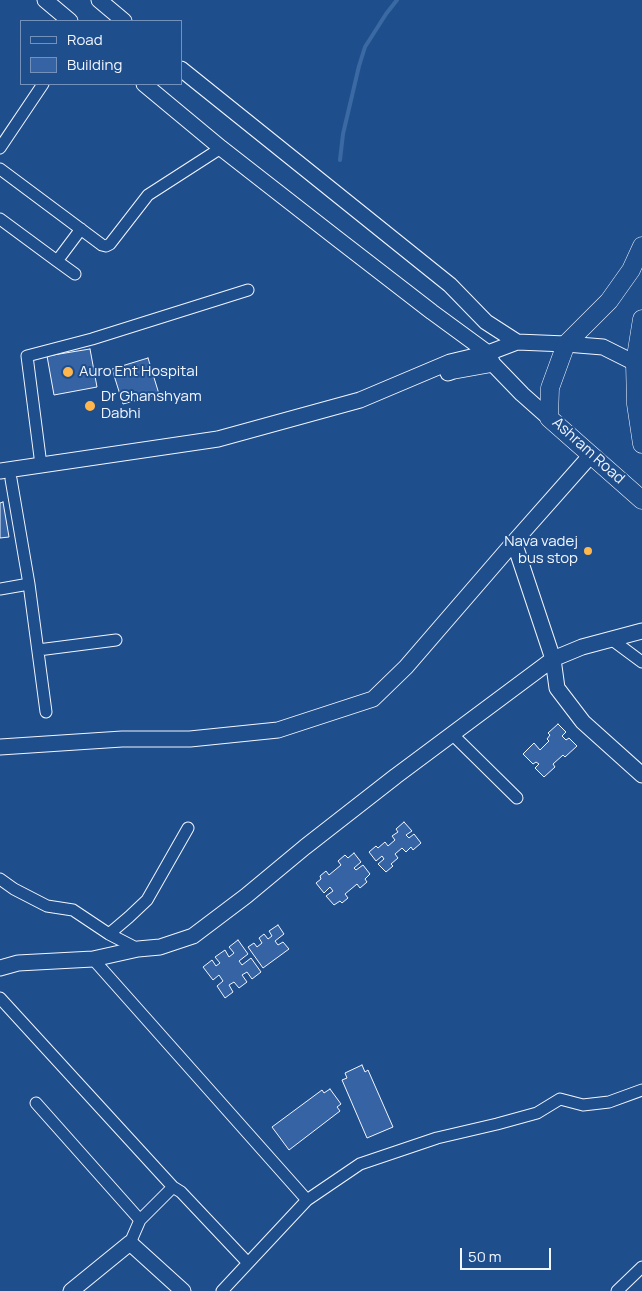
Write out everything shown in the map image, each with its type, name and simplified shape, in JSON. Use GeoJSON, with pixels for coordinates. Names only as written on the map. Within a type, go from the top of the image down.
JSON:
{"type":"FeatureCollection","features":[{"type":"Feature","properties":{"kind":"main road"},"geometry":{"type":"LineString","coordinates":[[45,0],[69,20]]}},
{"type":"Feature","properties":{"kind":"main road"},"geometry":{"type":"LineString","coordinates":[[99,0],[123,20]]}},
{"type":"Feature","properties":{"kind":"main road"},"geometry":{"type":"LineString","coordinates":[[182,70],[450,285],[486,322],[517,342],[603,347],[639,366]]}},
{"type":"Feature","properties":{"kind":"main road"},"geometry":{"type":"LineString","coordinates":[[145,85],[221,148],[490,359],[522,394],[549,418]]}},
{"type":"Feature","properties":{"kind":"main road","name":"Ashram Road"},"geometry":{"type":"LineString","coordinates":[[642,246],[636,267],[608,301],[566,344],[550,388],[549,418],[642,500]]}},
{"type":"Feature","properties":{"kind":"main road"},"geometry":{"type":"LineString","coordinates":[[642,319],[636,404],[642,444]]}},
{"type":"Feature","properties":{"kind":"main road"},"geometry":{"type":"LineString","coordinates":[[4,477],[220,449],[363,410],[454,371],[490,359],[517,342]]}},
{"type":"Feature","properties":{"kind":"main road"},"geometry":{"type":"LineString","coordinates":[[4,477],[41,465],[218,439],[360,400],[450,362],[490,359]]}},
{"type":"Feature","properties":{"kind":"main road"},"geometry":{"type":"LineString","coordinates":[[0,747],[122,739],[190,739],[278,730],[374,699],[406,667],[591,455]]}},
{"type":"Feature","properties":{"kind":"main road"},"geometry":{"type":"LineString","coordinates":[[514,542],[553,659],[557,688],[584,722],[642,775]]}},
{"type":"Feature","properties":{"kind":"main road"},"geometry":{"type":"LineString","coordinates":[[0,968],[18,964],[93,959],[160,947],[193,936],[246,896],[373,793],[553,659],[582,647],[642,631]]}},
{"type":"Feature","properties":{"kind":"main road"},"geometry":{"type":"LineString","coordinates":[[71,1291],[130,1243],[183,1291]]}},
{"type":"Feature","properties":{"kind":"street"},"geometry":{"type":"LineString","coordinates":[[0,148],[42,85]]}},
{"type":"Feature","properties":{"kind":"street"},"geometry":{"type":"LineString","coordinates":[[0,169],[102,245],[106,246],[110,244],[148,196],[221,148]]}},
{"type":"Feature","properties":{"kind":"street"},"geometry":{"type":"LineString","coordinates":[[0,219],[75,274]]}},
{"type":"Feature","properties":{"kind":"street"},"geometry":{"type":"LineString","coordinates":[[57,261],[81,229]]}},
{"type":"Feature","properties":{"kind":"street"},"geometry":{"type":"LineString","coordinates":[[41,465],[28,356],[92,339],[248,290]]}},
{"type":"Feature","properties":{"kind":"street"},"geometry":{"type":"LineString","coordinates":[[4,477],[29,584],[46,712]]}},
{"type":"Feature","properties":{"kind":"street"},"geometry":{"type":"LineString","coordinates":[[0,588],[29,584]]}},
{"type":"Feature","properties":{"kind":"street"},"geometry":{"type":"LineString","coordinates":[[611,639],[642,662]]}},
{"type":"Feature","properties":{"kind":"street"},"geometry":{"type":"LineString","coordinates":[[38,650],[116,640]]}},
{"type":"Feature","properties":{"kind":"street"},"geometry":{"type":"LineString","coordinates":[[452,734],[516,798]]}},
{"type":"Feature","properties":{"kind":"street"},"geometry":{"type":"LineString","coordinates":[[109,934],[147,900],[188,828]]}},
{"type":"Feature","properties":{"kind":"street"},"geometry":{"type":"LineString","coordinates":[[0,879],[47,906],[73,910],[109,934],[138,950]]}},
{"type":"Feature","properties":{"kind":"street"},"geometry":{"type":"LineString","coordinates":[[93,959],[307,1200]]}},
{"type":"Feature","properties":{"kind":"street"},"geometry":{"type":"LineString","coordinates":[[0,998],[173,1187],[181,1192],[248,1262]]}},
{"type":"Feature","properties":{"kind":"street"},"geometry":{"type":"LineString","coordinates":[[222,1291],[307,1200],[360,1164],[437,1138],[537,1113],[560,1099],[583,1105],[608,1102],[642,1090]]}},
{"type":"Feature","properties":{"kind":"street"},"geometry":{"type":"LineString","coordinates":[[36,1103],[140,1220]]}},
{"type":"Feature","properties":{"kind":"street"},"geometry":{"type":"LineString","coordinates":[[130,1243],[140,1220],[173,1187]]}},
{"type":"Feature","properties":{"kind":"street"},"geometry":{"type":"LineString","coordinates":[[617,1291],[640,1273]]}},
{"type":"Feature","properties":{"kind":"building"},"geometry":{"type":"Polygon","coordinates":[[[90,349],[97,387],[54,395],[47,356],[90,349]]]}},
{"type":"Feature","properties":{"kind":"building"},"geometry":{"type":"Polygon","coordinates":[[[148,358],[159,394],[123,404],[112,369],[148,358]]]}},
{"type":"Feature","properties":{"kind":"building"},"geometry":{"type":"Polygon","coordinates":[[[3,502],[9,537],[0,538],[0,503],[3,502]]]}},
{"type":"Feature","properties":{"kind":"building"},"geometry":{"type":"Polygon","coordinates":[[[558,724],[566,732],[562,736],[566,740],[569,738],[577,746],[565,757],[563,755],[553,764],[555,767],[544,777],[535,768],[539,764],[536,762],[533,764],[523,754],[534,743],[540,750],[549,741],[547,739],[550,735],[548,733],[558,724]]]}},
{"type":"Feature","properties":{"kind":"building"},"geometry":{"type":"Polygon","coordinates":[[[404,822],[412,831],[406,835],[409,838],[414,834],[421,843],[413,850],[411,847],[406,852],[402,848],[395,854],[398,858],[391,864],[393,866],[386,872],[378,864],[384,859],[382,856],[376,861],[369,852],[385,842],[388,846],[395,840],[392,836],[398,832],[396,829],[404,822]]]}},
{"type":"Feature","properties":{"kind":"building"},"geometry":{"type":"Polygon","coordinates":[[[354,853],[361,862],[354,868],[356,870],[363,865],[370,874],[365,879],[367,882],[360,888],[357,884],[345,894],[348,898],[342,903],[340,901],[334,905],[326,896],[333,891],[330,887],[324,893],[316,883],[326,871],[329,875],[341,865],[338,861],[345,855],[348,858],[354,853]]]}},
{"type":"Feature","properties":{"kind":"building"},"geometry":{"type":"Polygon","coordinates":[[[278,925],[284,934],[275,941],[278,945],[283,942],[289,949],[263,968],[248,947],[254,943],[257,947],[262,943],[259,938],[264,934],[268,939],[272,936],[269,931],[278,925]]]}},
{"type":"Feature","properties":{"kind":"building"},"geometry":{"type":"Polygon","coordinates":[[[238,940],[248,954],[239,961],[242,965],[251,958],[261,972],[252,979],[247,972],[242,975],[247,982],[239,988],[234,982],[229,985],[233,992],[225,998],[217,986],[223,981],[219,975],[213,980],[203,967],[212,960],[216,966],[220,963],[215,957],[225,950],[229,957],[234,953],[229,947],[238,940]]]}},
{"type":"Feature","properties":{"kind":"building"},"geometry":{"type":"Polygon","coordinates":[[[362,1065],[365,1072],[368,1070],[393,1127],[367,1138],[342,1080],[347,1078],[345,1073],[362,1065]]]}},
{"type":"Feature","properties":{"kind":"building"},"geometry":{"type":"Polygon","coordinates":[[[330,1089],[341,1104],[337,1107],[340,1111],[289,1150],[272,1127],[322,1090],[324,1093],[330,1089]]]}},
{"type":"Feature","properties":{"kind":"waterway"},"geometry":{"type":"LineString","coordinates":[[340,160],[343,134],[365,47],[397,0]]}},
{"type":"Feature","properties":{"kind":"place","name":"Auro Ent Hospital"},"geometry":{"type":"Point","coordinates":[68,372]}},
{"type":"Feature","properties":{"kind":"place","name":"Dr Ghanshyam Dabhi"},"geometry":{"type":"Point","coordinates":[90,406]}},
{"type":"Feature","properties":{"kind":"place","name":"Nava vadej bus stop"},"geometry":{"type":"Point","coordinates":[588,551]}}]}
